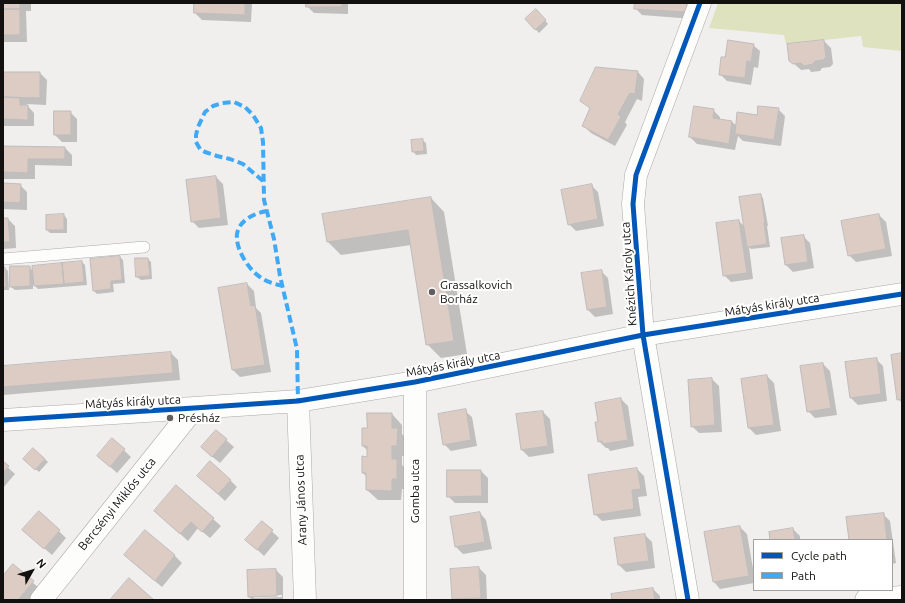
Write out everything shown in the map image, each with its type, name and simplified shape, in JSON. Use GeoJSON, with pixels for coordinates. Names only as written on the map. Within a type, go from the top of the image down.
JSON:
{"type":"FeatureCollection","features":[{"type":"Feature","properties":{"kind":"street","name":"Knézich Károly utca"},"geometry":{"type":"LineString","coordinates":[[688,600],[643,335],[634,204],[636,174],[700,3]]}},
{"type":"Feature","properties":{"kind":"street","name":"Mátyás király utca"},"geometry":{"type":"LineString","coordinates":[[3,420],[298,401],[415,382],[643,335],[902,294]]}},
{"type":"Feature","properties":{"kind":"street","name":"Gomba utca"},"geometry":{"type":"LineString","coordinates":[[415,382],[415,600]]}},
{"type":"Feature","properties":{"kind":"street","name":"Arany János utca"},"geometry":{"type":"LineString","coordinates":[[298,401],[305,600]]}},
{"type":"Feature","properties":{"kind":"street","name":"Bercsényi Miklós utca"},"geometry":{"type":"LineString","coordinates":[[41,600],[194,408]]}},
{"type":"Feature","properties":{"kind":"street"},"geometry":{"type":"LineString","coordinates":[[866,600],[902,597]]}},
{"type":"Feature","properties":{"kind":"lane"},"geometry":{"type":"LineString","coordinates":[[3,259],[144,247]]}},
{"type":"Feature","properties":{"kind":"green space"},"geometry":{"type":"Polygon","coordinates":[[[718,3],[902,3],[902,51],[863,47],[861,36],[786,44],[784,35],[709,28],[718,3]]]}},
{"type":"Feature","properties":{"kind":"building"},"geometry":{"type":"Polygon","coordinates":[[[3,3],[25,4],[20,4],[20,9],[3,9],[3,3]]]}},
{"type":"Feature","properties":{"kind":"building"},"geometry":{"type":"Polygon","coordinates":[[[194,3],[245,3],[245,15],[194,13],[194,3]]]}},
{"type":"Feature","properties":{"kind":"building"},"geometry":{"type":"Polygon","coordinates":[[[306,3],[342,3],[342,7],[306,7],[306,3]]]}},
{"type":"Feature","properties":{"kind":"building"},"geometry":{"type":"Polygon","coordinates":[[[635,3],[687,3],[687,12],[634,9],[635,3]]]}},
{"type":"Feature","properties":{"kind":"building"},"geometry":{"type":"Polygon","coordinates":[[[3,9],[20,9],[20,35],[3,35],[3,9]]]}},
{"type":"Feature","properties":{"kind":"building"},"geometry":{"type":"Polygon","coordinates":[[[536,9],[546,20],[535,30],[525,19],[536,9]]]}},
{"type":"Feature","properties":{"kind":"building"},"geometry":{"type":"Polygon","coordinates":[[[728,40],[754,44],[751,62],[747,61],[745,78],[719,75],[721,57],[725,57],[728,40]]]}},
{"type":"Feature","properties":{"kind":"building"},"geometry":{"type":"Polygon","coordinates":[[[824,40],[826,57],[823,60],[815,61],[813,64],[804,66],[801,63],[793,64],[789,61],[787,44],[824,40]]]}},
{"type":"Feature","properties":{"kind":"building"},"geometry":{"type":"Polygon","coordinates":[[[596,67],[638,71],[635,94],[630,93],[618,114],[621,117],[608,140],[582,126],[590,108],[580,101],[596,67]]]}},
{"type":"Feature","properties":{"kind":"building"},"geometry":{"type":"Polygon","coordinates":[[[3,72],[40,72],[40,98],[3,97],[3,72]]]}},
{"type":"Feature","properties":{"kind":"building"},"geometry":{"type":"Polygon","coordinates":[[[3,97],[20,98],[20,105],[28,105],[28,120],[3,119],[3,97]]]}},
{"type":"Feature","properties":{"kind":"building"},"geometry":{"type":"Polygon","coordinates":[[[694,106],[714,109],[713,118],[732,121],[729,144],[689,137],[694,106]]]}},
{"type":"Feature","properties":{"kind":"building"},"geometry":{"type":"Polygon","coordinates":[[[758,106],[779,108],[774,140],[735,134],[737,112],[757,115],[758,106]]]}},
{"type":"Feature","properties":{"kind":"building"},"geometry":{"type":"Polygon","coordinates":[[[54,111],[71,111],[71,135],[54,135],[54,111]]]}},
{"type":"Feature","properties":{"kind":"building"},"geometry":{"type":"Polygon","coordinates":[[[423,139],[424,151],[412,152],[411,140],[423,139]]]}},
{"type":"Feature","properties":{"kind":"building"},"geometry":{"type":"Polygon","coordinates":[[[3,146],[65,147],[65,159],[28,159],[28,173],[3,172],[3,146]]]}},
{"type":"Feature","properties":{"kind":"building"},"geometry":{"type":"Polygon","coordinates":[[[216,176],[221,218],[191,222],[186,180],[216,176]]]}},
{"type":"Feature","properties":{"kind":"building"},"geometry":{"type":"Polygon","coordinates":[[[3,183],[21,184],[20,203],[3,202],[3,183]]]}},
{"type":"Feature","properties":{"kind":"building"},"geometry":{"type":"Polygon","coordinates":[[[592,184],[598,219],[568,225],[561,190],[592,184]]]}},
{"type":"Feature","properties":{"kind":"building"},"geometry":{"type":"Polygon","coordinates":[[[761,194],[767,244],[747,247],[739,197],[761,194]]]}},
{"type":"Feature","properties":{"kind":"building","name":"Grassalkovich Borház"},"geometry":{"type":"Polygon","coordinates":[[[431,197],[454,341],[426,345],[408,230],[327,242],[322,214],[431,197]]]}},
{"type":"Feature","properties":{"kind":"building"},"geometry":{"type":"Polygon","coordinates":[[[64,214],[64,230],[46,230],[46,215],[64,214]]]}},
{"type":"Feature","properties":{"kind":"building"},"geometry":{"type":"Polygon","coordinates":[[[879,214],[886,249],[848,256],[841,221],[879,214]]]}},
{"type":"Feature","properties":{"kind":"building"},"geometry":{"type":"Polygon","coordinates":[[[3,218],[8,218],[10,242],[3,242],[3,218]]]}},
{"type":"Feature","properties":{"kind":"building"},"geometry":{"type":"Polygon","coordinates":[[[739,220],[747,273],[723,276],[716,223],[739,220]]]}},
{"type":"Feature","properties":{"kind":"building"},"geometry":{"type":"Polygon","coordinates":[[[804,235],[808,262],[785,265],[781,238],[804,235]]]}},
{"type":"Feature","properties":{"kind":"building"},"geometry":{"type":"Polygon","coordinates":[[[120,256],[122,280],[111,281],[111,289],[93,291],[90,259],[120,256]]]}},
{"type":"Feature","properties":{"kind":"building"},"geometry":{"type":"Polygon","coordinates":[[[135,258],[148,258],[150,276],[136,277],[135,258]]]}},
{"type":"Feature","properties":{"kind":"building"},"geometry":{"type":"Polygon","coordinates":[[[82,261],[84,282],[64,284],[62,263],[82,261]]]}},
{"type":"Feature","properties":{"kind":"building"},"geometry":{"type":"Polygon","coordinates":[[[62,263],[64,284],[34,286],[32,266],[62,263]]]}},
{"type":"Feature","properties":{"kind":"building"},"geometry":{"type":"Polygon","coordinates":[[[10,266],[30,266],[30,286],[10,287],[10,266]]]}},
{"type":"Feature","properties":{"kind":"building"},"geometry":{"type":"Polygon","coordinates":[[[3,267],[5,267],[6,287],[3,287],[3,267]]]}},
{"type":"Feature","properties":{"kind":"building"},"geometry":{"type":"Polygon","coordinates":[[[602,270],[607,307],[587,310],[581,273],[602,270]]]}},
{"type":"Feature","properties":{"kind":"building"},"geometry":{"type":"Polygon","coordinates":[[[247,283],[251,306],[255,305],[265,365],[232,370],[218,288],[247,283]]]}},
{"type":"Feature","properties":{"kind":"building"},"geometry":{"type":"Polygon","coordinates":[[[171,352],[173,373],[3,387],[3,366],[171,352]]]}},
{"type":"Feature","properties":{"kind":"building"},"geometry":{"type":"Polygon","coordinates":[[[902,353],[902,399],[897,400],[891,355],[902,353]]]}},
{"type":"Feature","properties":{"kind":"building"},"geometry":{"type":"Polygon","coordinates":[[[877,358],[881,394],[850,398],[845,362],[877,358]]]}},
{"type":"Feature","properties":{"kind":"building"},"geometry":{"type":"Polygon","coordinates":[[[823,363],[831,408],[807,412],[800,366],[823,363]]]}},
{"type":"Feature","properties":{"kind":"building"},"geometry":{"type":"Polygon","coordinates":[[[767,375],[774,425],[748,428],[741,379],[767,375]]]}},
{"type":"Feature","properties":{"kind":"building"},"geometry":{"type":"Polygon","coordinates":[[[712,378],[715,425],[691,427],[688,380],[712,378]]]}},
{"type":"Feature","properties":{"kind":"building"},"geometry":{"type":"Polygon","coordinates":[[[621,398],[628,440],[602,444],[602,441],[598,442],[595,422],[598,422],[595,403],[621,398]]]}},
{"type":"Feature","properties":{"kind":"building"},"geometry":{"type":"Polygon","coordinates":[[[466,409],[471,440],[443,445],[438,414],[466,409]]]}},
{"type":"Feature","properties":{"kind":"building"},"geometry":{"type":"Polygon","coordinates":[[[543,411],[548,446],[521,450],[516,414],[543,411]]]}},
{"type":"Feature","properties":{"kind":"building"},"geometry":{"type":"Polygon","coordinates":[[[367,413],[392,413],[392,428],[398,428],[397,446],[392,446],[392,459],[397,459],[397,479],[392,479],[392,491],[366,490],[366,473],[362,473],[362,456],[367,457],[367,446],[362,446],[362,428],[367,428],[367,413]]]}},
{"type":"Feature","properties":{"kind":"building"},"geometry":{"type":"Polygon","coordinates":[[[216,430],[227,439],[212,457],[201,447],[216,430]]]}},
{"type":"Feature","properties":{"kind":"building"},"geometry":{"type":"Polygon","coordinates":[[[112,438],[125,449],[110,467],[97,456],[112,438]]]}},
{"type":"Feature","properties":{"kind":"building"},"geometry":{"type":"Polygon","coordinates":[[[33,448],[45,459],[35,470],[23,459],[33,448]]]}},
{"type":"Feature","properties":{"kind":"building"},"geometry":{"type":"Polygon","coordinates":[[[3,461],[9,466],[3,473],[3,461]]]}},
{"type":"Feature","properties":{"kind":"building"},"geometry":{"type":"Polygon","coordinates":[[[210,461],[231,480],[218,494],[197,476],[210,461]]]}},
{"type":"Feature","properties":{"kind":"building"},"geometry":{"type":"Polygon","coordinates":[[[637,468],[641,489],[632,490],[634,509],[594,515],[588,475],[637,468]]]}},
{"type":"Feature","properties":{"kind":"building"},"geometry":{"type":"Polygon","coordinates":[[[447,470],[481,470],[482,496],[447,497],[447,470]]]}},
{"type":"Feature","properties":{"kind":"building"},"geometry":{"type":"Polygon","coordinates":[[[176,485],[214,518],[202,532],[191,522],[180,534],[154,511],[176,485]]]}},
{"type":"Feature","properties":{"kind":"building"},"geometry":{"type":"Polygon","coordinates":[[[39,511],[60,530],[44,549],[22,530],[39,511]]]}},
{"type":"Feature","properties":{"kind":"building"},"geometry":{"type":"Polygon","coordinates":[[[480,512],[485,542],[455,547],[450,517],[480,512]]]}},
{"type":"Feature","properties":{"kind":"building"},"geometry":{"type":"Polygon","coordinates":[[[884,513],[887,539],[849,539],[846,517],[884,513]]]}},
{"type":"Feature","properties":{"kind":"building"},"geometry":{"type":"Polygon","coordinates":[[[262,521],[273,530],[257,550],[245,540],[262,521]]]}},
{"type":"Feature","properties":{"kind":"building"},"geometry":{"type":"Polygon","coordinates":[[[740,526],[749,576],[713,582],[704,532],[740,526]]]}},
{"type":"Feature","properties":{"kind":"building"},"geometry":{"type":"Polygon","coordinates":[[[793,528],[795,539],[770,539],[769,532],[793,528]]]}},
{"type":"Feature","properties":{"kind":"building"},"geometry":{"type":"Polygon","coordinates":[[[145,530],[175,555],[155,581],[124,555],[145,530]]]}},
{"type":"Feature","properties":{"kind":"building"},"geometry":{"type":"Polygon","coordinates":[[[645,534],[649,561],[618,565],[614,538],[645,534]]]}},
{"type":"Feature","properties":{"kind":"building"},"geometry":{"type":"Polygon","coordinates":[[[13,564],[34,581],[18,600],[5,600],[3,598],[3,576],[13,564]]]}},
{"type":"Feature","properties":{"kind":"building"},"geometry":{"type":"Polygon","coordinates":[[[479,567],[481,598],[452,599],[450,569],[479,567]]]}},
{"type":"Feature","properties":{"kind":"building"},"geometry":{"type":"Polygon","coordinates":[[[276,569],[277,596],[248,597],[247,570],[276,569]]]}},
{"type":"Feature","properties":{"kind":"building"},"geometry":{"type":"Polygon","coordinates":[[[129,578],[154,600],[110,600],[129,578]]]}},
{"type":"Feature","properties":{"kind":"building"},"geometry":{"type":"Polygon","coordinates":[[[653,588],[655,600],[612,600],[611,594],[653,588]]]}},
{"type":"Feature","properties":{"kind":"marked path"},"geometry":{"type":"LineString","coordinates":[[263,181],[243,164],[200,149],[196,142],[196,135],[205,112],[213,106],[222,103],[234,102],[245,107],[253,115],[261,128],[263,142],[264,200],[274,239],[280,276],[297,349],[298,401]]}},
{"type":"Feature","properties":{"kind":"marked path"},"geometry":{"type":"LineString","coordinates":[[267,211],[253,215],[244,221],[238,229],[238,246],[243,258],[255,273],[268,282],[283,286]]}},
{"type":"Feature","properties":{"kind":"cycle path"},"geometry":{"type":"LineString","coordinates":[[688,600],[643,335],[633,204],[636,175],[700,3]]}},
{"type":"Feature","properties":{"kind":"cycle path"},"geometry":{"type":"LineString","coordinates":[[3,420],[298,401],[415,382],[643,335],[902,294]]}},
{"type":"Feature","properties":{"kind":"place","name":"Grassalkovich Borház"},"geometry":{"type":"Point","coordinates":[432,292]}},
{"type":"Feature","properties":{"kind":"place","name":"Présház"},"geometry":{"type":"Point","coordinates":[170,418]}}]}
